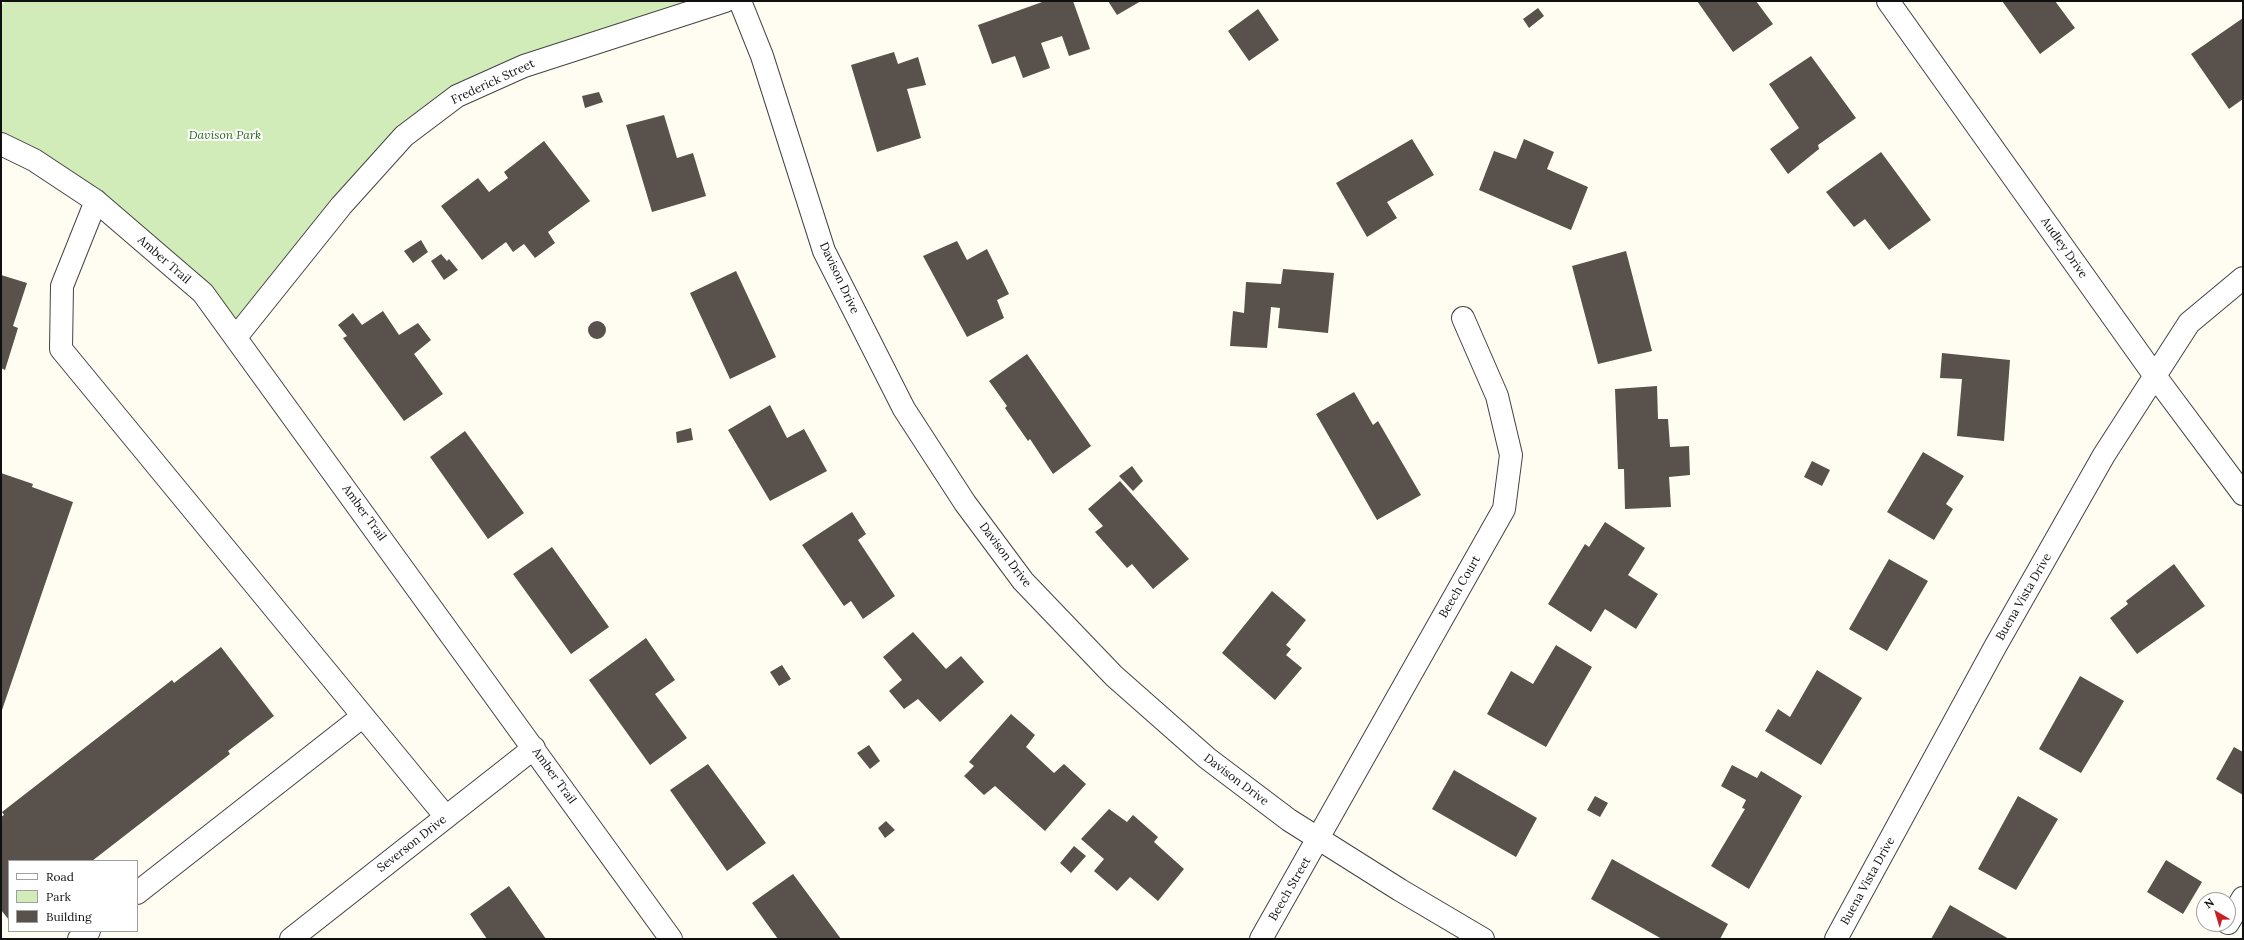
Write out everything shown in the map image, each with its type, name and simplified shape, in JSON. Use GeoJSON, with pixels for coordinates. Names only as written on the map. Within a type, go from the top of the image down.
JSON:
{"type":"FeatureCollection","features":[{"type":"Feature","properties":{"kind":"street","name":"Frederick Street"},"geometry":{"type":"LineString","coordinates":[[236,337],[341,206],[404,136],[457,96],[524,66],[725,1]]}},
{"type":"Feature","properties":{"kind":"street","name":"Davison Drive"},"geometry":{"type":"LineString","coordinates":[[740,1],[762,56],[824,251],[904,409],[966,503],[1023,581],[1114,676],[1207,758],[1289,820],[1400,890],[1484,939]]}},
{"type":"Feature","properties":{"kind":"street","name":"Audley Drive"},"geometry":{"type":"LineString","coordinates":[[1888,1],[2155,376],[2243,494]]}},
{"type":"Feature","properties":{"kind":"street","name":"Amber Trail"},"geometry":{"type":"LineString","coordinates":[[1,144],[34,160],[96,201],[203,293],[671,939]]}},
{"type":"Feature","properties":{"kind":"street"},"geometry":{"type":"LineString","coordinates":[[96,201],[62,286],[61,349],[446,817]]}},
{"type":"Feature","properties":{"kind":"street","name":"Buena Vista Drive"},"geometry":{"type":"LineString","coordinates":[[1836,939],[1999,640],[2104,455],[2189,323],[2243,278]]}},
{"type":"Feature","properties":{"kind":"street","name":"Beech Court"},"geometry":{"type":"LineString","coordinates":[[1319,839],[1504,509],[1511,455],[1497,396],[1463,318]]}},
{"type":"Feature","properties":{"kind":"street"},"geometry":{"type":"LineString","coordinates":[[138,892],[363,716]]}},
{"type":"Feature","properties":{"kind":"street","name":"Severson Drive"},"geometry":{"type":"LineString","coordinates":[[291,939],[534,748]]}},
{"type":"Feature","properties":{"kind":"street","name":"Beech Street"},"geometry":{"type":"LineString","coordinates":[[1261,939],[1319,839]]}},
{"type":"Feature","properties":{"kind":"street"},"geometry":{"type":"LineString","coordinates":[[2236,910],[2243,898]]}},
{"type":"Feature","properties":{"kind":"street"},"geometry":{"type":"LineString","coordinates":[[79,939],[88,932]]}},
{"type":"Feature","properties":{"kind":"green space","name":"Davison Park"},"geometry":{"type":"Polygon","coordinates":[[[6,1],[725,1],[524,66],[404,136],[236,337],[203,293],[1,144],[1,6],[6,1]]]}},
{"type":"Feature","properties":{"kind":"building"},"geometry":{"type":"Polygon","coordinates":[[[1045,1],[1073,1],[1090,49],[1069,56],[1062,36],[1041,43],[1050,68],[1023,78],[1015,56],[992,64],[978,25],[1045,1]]]}},
{"type":"Feature","properties":{"kind":"building"},"geometry":{"type":"Polygon","coordinates":[[[1108,1],[1141,1],[1117,15],[1108,1]]]}},
{"type":"Feature","properties":{"kind":"building"},"geometry":{"type":"Polygon","coordinates":[[[1697,1],[1756,1],[1773,24],[1733,52],[1697,1]]]}},
{"type":"Feature","properties":{"kind":"building"},"geometry":{"type":"Polygon","coordinates":[[[2002,1],[2055,1],[2075,28],[2040,54],[2002,1]]]}},
{"type":"Feature","properties":{"kind":"building"},"geometry":{"type":"Polygon","coordinates":[[[1538,8],[1544,16],[1529,28],[1523,19],[1538,8]]]}},
{"type":"Feature","properties":{"kind":"building"},"geometry":{"type":"Polygon","coordinates":[[[1258,9],[1279,40],[1249,61],[1228,31],[1258,9]]]}},
{"type":"Feature","properties":{"kind":"building"},"geometry":{"type":"Polygon","coordinates":[[[2243,18],[2243,99],[2229,109],[2191,54],[2243,18]]]}},
{"type":"Feature","properties":{"kind":"building"},"geometry":{"type":"Polygon","coordinates":[[[894,52],[898,64],[918,57],[926,85],[907,89],[921,138],[877,152],[851,65],[894,52]]]}},
{"type":"Feature","properties":{"kind":"building"},"geometry":{"type":"Polygon","coordinates":[[[1811,56],[1856,118],[1818,145],[1819,149],[1788,174],[1770,149],[1799,128],[1769,84],[1811,56]]]}},
{"type":"Feature","properties":{"kind":"building"},"geometry":{"type":"Polygon","coordinates":[[[599,92],[603,102],[585,108],[582,96],[599,92]]]}},
{"type":"Feature","properties":{"kind":"building"},"geometry":{"type":"Polygon","coordinates":[[[664,115],[677,158],[693,153],[706,196],[652,212],[626,125],[664,115]]]}},
{"type":"Feature","properties":{"kind":"building"},"geometry":{"type":"Polygon","coordinates":[[[1412,139],[1434,175],[1387,202],[1397,218],[1367,237],[1336,183],[1412,139]]]}},
{"type":"Feature","properties":{"kind":"building"},"geometry":{"type":"Polygon","coordinates":[[[1524,139],[1554,152],[1547,169],[1588,187],[1571,230],[1479,190],[1494,151],[1516,159],[1524,139]]]}},
{"type":"Feature","properties":{"kind":"building"},"geometry":{"type":"Polygon","coordinates":[[[544,141],[590,201],[548,232],[555,243],[535,258],[524,244],[513,252],[506,242],[482,260],[441,206],[478,178],[489,192],[508,178],[504,172],[544,141]]]}},
{"type":"Feature","properties":{"kind":"building"},"geometry":{"type":"Polygon","coordinates":[[[1881,152],[1931,220],[1889,250],[1865,219],[1854,227],[1826,192],[1881,152]]]}},
{"type":"Feature","properties":{"kind":"building"},"geometry":{"type":"Polygon","coordinates":[[[421,240],[428,252],[413,263],[404,251],[421,240]]]}},
{"type":"Feature","properties":{"kind":"building"},"geometry":{"type":"Polygon","coordinates":[[[957,241],[967,260],[987,249],[1009,294],[997,300],[1004,318],[967,337],[923,256],[957,241]]]}},
{"type":"Feature","properties":{"kind":"building"},"geometry":{"type":"Polygon","coordinates":[[[1626,251],[1652,351],[1598,364],[1572,266],[1626,251]]]}},
{"type":"Feature","properties":{"kind":"building"},"geometry":{"type":"Polygon","coordinates":[[[441,254],[447,261],[449,259],[458,270],[444,280],[431,261],[441,254]]]}},
{"type":"Feature","properties":{"kind":"building"},"geometry":{"type":"Polygon","coordinates":[[[1283,269],[1334,273],[1328,333],[1278,328],[1280,308],[1271,307],[1267,348],[1230,346],[1233,311],[1244,313],[1246,282],[1281,284],[1283,269]]]}},
{"type":"Feature","properties":{"kind":"building"},"geometry":{"type":"Polygon","coordinates":[[[736,271],[776,357],[730,379],[690,293],[736,271]]]}},
{"type":"Feature","properties":{"kind":"building"},"geometry":{"type":"Polygon","coordinates":[[[1,275],[27,283],[13,326],[18,328],[5,370],[1,368],[1,275]]]}},
{"type":"Feature","properties":{"kind":"building"},"geometry":{"type":"Polygon","coordinates":[[[383,311],[399,335],[418,323],[431,340],[414,354],[443,394],[404,421],[343,338],[347,336],[338,325],[353,313],[362,325],[383,311]]]}},
{"type":"Feature","properties":{"kind":"building"},"geometry":{"type":"Polygon","coordinates":[[[597,321],[603,324],[606,330],[603,336],[597,339],[591,336],[588,330],[591,324],[597,321]]]}},
{"type":"Feature","properties":{"kind":"building"},"geometry":{"type":"Polygon","coordinates":[[[1942,353],[2010,360],[2004,441],[1957,436],[1962,379],[1940,378],[1942,353]]]}},
{"type":"Feature","properties":{"kind":"building"},"geometry":{"type":"Polygon","coordinates":[[[1027,354],[1091,446],[1053,474],[1030,439],[1028,441],[1005,408],[1007,406],[989,381],[1027,354]]]}},
{"type":"Feature","properties":{"kind":"building"},"geometry":{"type":"Polygon","coordinates":[[[1657,386],[1658,419],[1668,419],[1670,447],[1689,446],[1690,475],[1669,477],[1671,507],[1625,509],[1624,469],[1618,469],[1615,389],[1657,386]]]}},
{"type":"Feature","properties":{"kind":"building"},"geometry":{"type":"Polygon","coordinates":[[[1354,392],[1373,425],[1378,421],[1421,495],[1377,520],[1316,414],[1354,392]]]}},
{"type":"Feature","properties":{"kind":"building"},"geometry":{"type":"Polygon","coordinates":[[[770,405],[787,438],[804,429],[827,471],[770,501],[728,430],[770,405]]]}},
{"type":"Feature","properties":{"kind":"building"},"geometry":{"type":"Polygon","coordinates":[[[691,428],[693,440],[677,443],[676,432],[691,428]]]}},
{"type":"Feature","properties":{"kind":"building"},"geometry":{"type":"Polygon","coordinates":[[[465,431],[524,513],[488,539],[430,457],[465,431]]]}},
{"type":"Feature","properties":{"kind":"building"},"geometry":{"type":"Polygon","coordinates":[[[1923,452],[1964,476],[1946,504],[1953,509],[1934,540],[1887,512],[1923,452]]]}},
{"type":"Feature","properties":{"kind":"building"},"geometry":{"type":"Polygon","coordinates":[[[1812,461],[1830,470],[1822,486],[1804,477],[1812,461]]]}},
{"type":"Feature","properties":{"kind":"building"},"geometry":{"type":"Polygon","coordinates":[[[1132,466],[1143,481],[1133,491],[1119,476],[1132,466]]]}},
{"type":"Feature","properties":{"kind":"building"},"geometry":{"type":"Polygon","coordinates":[[[1,473],[33,484],[32,487],[73,502],[1,713],[1,473]]]}},
{"type":"Feature","properties":{"kind":"building"},"geometry":{"type":"Polygon","coordinates":[[[1120,481],[1189,559],[1153,589],[1132,564],[1127,568],[1095,532],[1103,526],[1088,509],[1120,481]]]}},
{"type":"Feature","properties":{"kind":"building"},"geometry":{"type":"Polygon","coordinates":[[[852,512],[866,534],[858,540],[895,596],[863,619],[851,601],[844,606],[802,545],[852,512]]]}},
{"type":"Feature","properties":{"kind":"building"},"geometry":{"type":"Polygon","coordinates":[[[1605,522],[1645,548],[1628,575],[1658,594],[1636,629],[1605,609],[1591,632],[1548,604],[1585,544],[1589,547],[1605,522]]]}},
{"type":"Feature","properties":{"kind":"building"},"geometry":{"type":"Polygon","coordinates":[[[552,547],[609,627],[571,654],[513,574],[552,547]]]}},
{"type":"Feature","properties":{"kind":"building"},"geometry":{"type":"Polygon","coordinates":[[[1889,559],[1928,581],[1887,651],[1849,629],[1889,559]]]}},
{"type":"Feature","properties":{"kind":"building"},"geometry":{"type":"Polygon","coordinates":[[[2174,564],[2205,606],[2137,654],[2110,618],[2128,604],[2126,601],[2174,564]]]}},
{"type":"Feature","properties":{"kind":"building"},"geometry":{"type":"Polygon","coordinates":[[[1272,591],[1306,620],[1286,645],[1291,649],[1286,655],[1302,668],[1275,700],[1222,653],[1272,591]]]}},
{"type":"Feature","properties":{"kind":"building"},"geometry":{"type":"Polygon","coordinates":[[[913,632],[946,669],[961,656],[984,682],[940,722],[918,699],[904,709],[889,691],[902,680],[883,657],[913,632]]]}},
{"type":"Feature","properties":{"kind":"building"},"geometry":{"type":"Polygon","coordinates":[[[646,638],[675,680],[655,694],[687,738],[650,765],[589,680],[646,638]]]}},
{"type":"Feature","properties":{"kind":"building"},"geometry":{"type":"Polygon","coordinates":[[[1556,645],[1592,667],[1546,747],[1487,714],[1511,671],[1533,684],[1556,645]]]}},
{"type":"Feature","properties":{"kind":"building"},"geometry":{"type":"Polygon","coordinates":[[[221,647],[274,716],[228,751],[230,754],[93,860],[8,860],[8,919],[1,910],[1,817],[4,815],[2,812],[172,680],[174,683],[221,647]]]}},
{"type":"Feature","properties":{"kind":"building"},"geometry":{"type":"Polygon","coordinates":[[[782,665],[791,679],[779,686],[770,672],[782,665]]]}},
{"type":"Feature","properties":{"kind":"building"},"geometry":{"type":"Polygon","coordinates":[[[1817,670],[1862,698],[1821,765],[1765,731],[1778,709],[1790,717],[1817,670]]]}},
{"type":"Feature","properties":{"kind":"building"},"geometry":{"type":"Polygon","coordinates":[[[2080,676],[2124,701],[2081,773],[2039,749],[2080,676]]]}},
{"type":"Feature","properties":{"kind":"building"},"geometry":{"type":"Polygon","coordinates":[[[1011,714],[1035,735],[1026,747],[1054,773],[1064,764],[1086,784],[1045,831],[995,786],[984,795],[964,776],[974,766],[969,762],[1011,714]]]}},
{"type":"Feature","properties":{"kind":"building"},"geometry":{"type":"Polygon","coordinates":[[[869,745],[880,761],[870,769],[857,753],[869,745]]]}},
{"type":"Feature","properties":{"kind":"building"},"geometry":{"type":"Polygon","coordinates":[[[2234,747],[2243,752],[2243,795],[2216,779],[2234,747]]]}},
{"type":"Feature","properties":{"kind":"building"},"geometry":{"type":"Polygon","coordinates":[[[708,764],[766,843],[727,871],[670,790],[708,764]]]}},
{"type":"Feature","properties":{"kind":"building"},"geometry":{"type":"Polygon","coordinates":[[[1732,765],[1757,778],[1761,771],[1802,796],[1749,889],[1711,866],[1745,809],[1742,808],[1746,800],[1721,786],[1732,765]]]}},
{"type":"Feature","properties":{"kind":"building"},"geometry":{"type":"Polygon","coordinates":[[[1454,770],[1537,818],[1516,857],[1432,809],[1454,770]]]}},
{"type":"Feature","properties":{"kind":"building"},"geometry":{"type":"Polygon","coordinates":[[[1595,796],[1608,803],[1600,817],[1587,810],[1595,796]]]}},
{"type":"Feature","properties":{"kind":"building"},"geometry":{"type":"Polygon","coordinates":[[[2018,796],[2058,819],[2016,890],[1978,869],[2018,796]]]}},
{"type":"Feature","properties":{"kind":"building"},"geometry":{"type":"Polygon","coordinates":[[[1109,809],[1127,822],[1133,815],[1158,837],[1154,842],[1184,869],[1158,901],[1130,877],[1117,891],[1094,871],[1104,859],[1081,839],[1109,809]]]}},
{"type":"Feature","properties":{"kind":"building"},"geometry":{"type":"Polygon","coordinates":[[[886,821],[895,830],[885,838],[878,828],[886,821]]]}},
{"type":"Feature","properties":{"kind":"building"},"geometry":{"type":"Polygon","coordinates":[[[1074,846],[1086,856],[1071,873],[1060,863],[1074,846]]]}},
{"type":"Feature","properties":{"kind":"building"},"geometry":{"type":"Polygon","coordinates":[[[1612,859],[1728,924],[1720,939],[1662,939],[1591,899],[1612,859]]]}},
{"type":"Feature","properties":{"kind":"building"},"geometry":{"type":"Polygon","coordinates":[[[2166,860],[2202,882],[2183,914],[2147,892],[2166,860]]]}},
{"type":"Feature","properties":{"kind":"building"},"geometry":{"type":"Polygon","coordinates":[[[793,874],[841,939],[778,939],[752,903],[793,874]]]}},
{"type":"Feature","properties":{"kind":"building"},"geometry":{"type":"Polygon","coordinates":[[[509,886],[546,939],[487,939],[470,914],[509,886]]]}},
{"type":"Feature","properties":{"kind":"building"},"geometry":{"type":"Polygon","coordinates":[[[1950,905],[2009,939],[1931,939],[1950,905]]]}}]}
